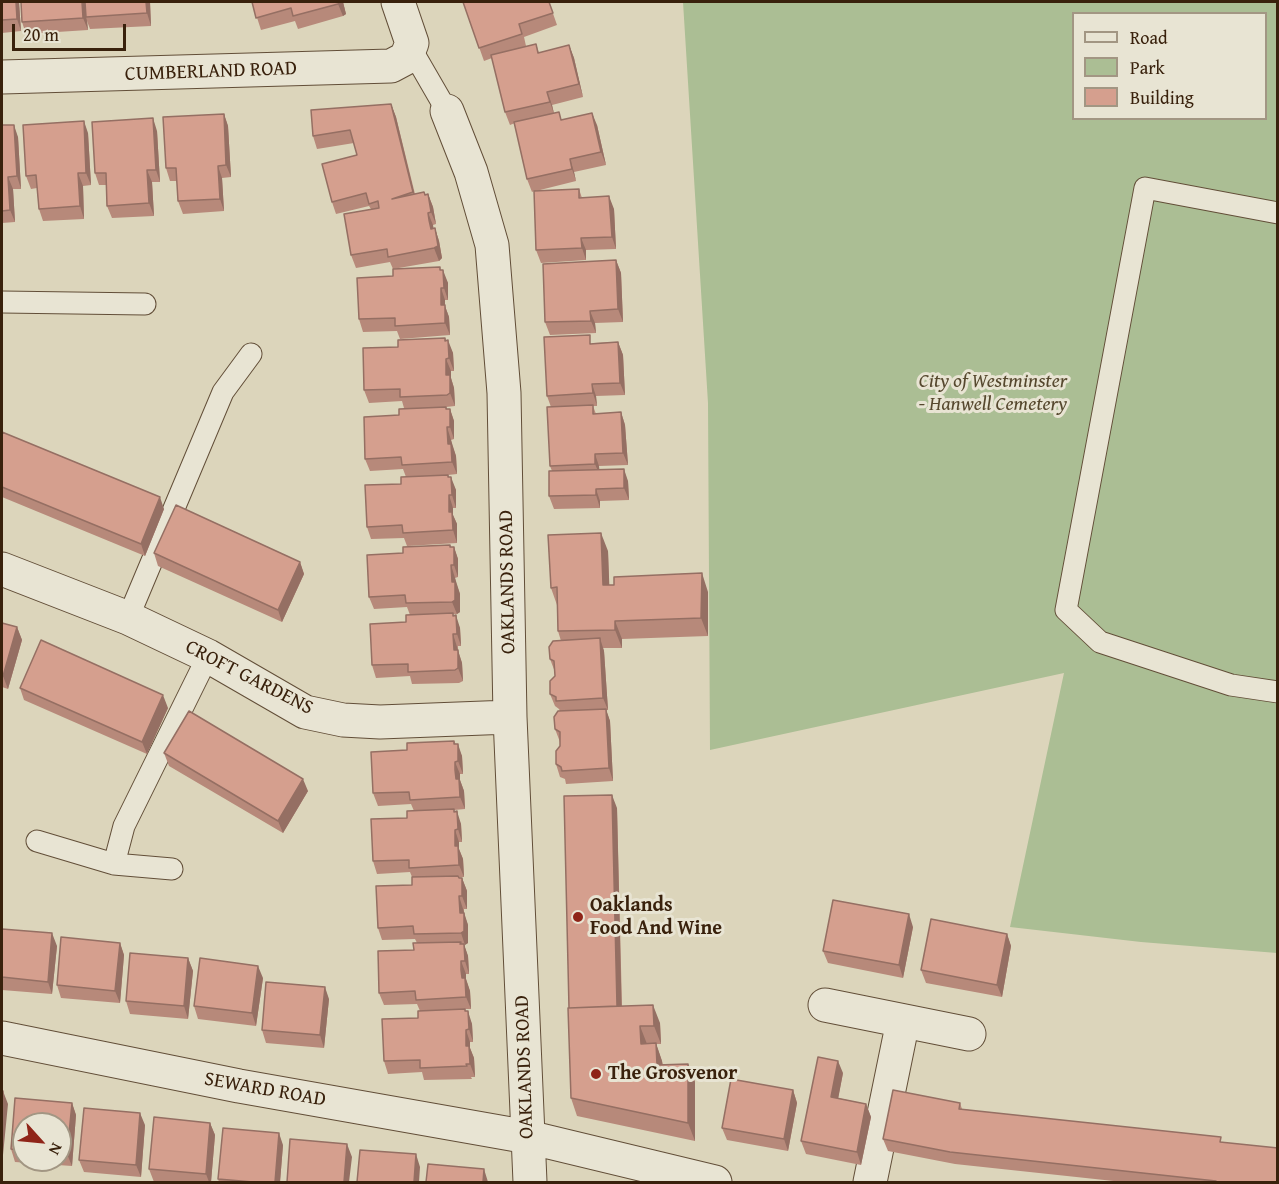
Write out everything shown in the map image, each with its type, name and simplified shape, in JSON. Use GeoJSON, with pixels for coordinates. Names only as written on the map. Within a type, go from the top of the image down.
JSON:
{"type":"FeatureCollection","features":[{"type":"Feature","properties":{"kind":"street","name":"OAKLANDS ROAD"},"geometry":{"type":"LineString","coordinates":[[398,2],[411,36],[410,47]]}},
{"type":"Feature","properties":{"kind":"street","name":"CUMBERLAND ROAD"},"geometry":{"type":"LineString","coordinates":[[2,77],[391,66],[406,58],[410,47]]}},
{"type":"Feature","properties":{"kind":"street","name":"OAKLANDS ROAD"},"geometry":{"type":"LineString","coordinates":[[447,111],[471,172],[492,245],[504,393],[510,717],[530,1182]]}},
{"type":"Feature","properties":{"kind":"street","name":"CROFT GARDENS"},"geometry":{"type":"LineString","coordinates":[[2,569],[128,618],[208,656],[305,712],[343,720],[380,722],[510,717]]}},
{"type":"Feature","properties":{"kind":"street"},"geometry":{"type":"LineString","coordinates":[[825,1005],[969,1034]]}},
{"type":"Feature","properties":{"kind":"street"},"geometry":{"type":"LineString","coordinates":[[870,1182],[903,1021]]}},
{"type":"Feature","properties":{"kind":"street","name":"SEWARD ROAD"},"geometry":{"type":"LineString","coordinates":[[2,1038],[239,1086],[528,1137],[715,1182]]}},
{"type":"Feature","properties":{"kind":"lane","name":"OAKLANDS ROAD"},"geometry":{"type":"LineString","coordinates":[[410,47],[447,111]]}},
{"type":"Feature","properties":{"kind":"lane"},"geometry":{"type":"LineString","coordinates":[[1278,213],[1145,188],[1066,610],[1100,642],[1231,686],[1278,692]]}},
{"type":"Feature","properties":{"kind":"lane"},"geometry":{"type":"LineString","coordinates":[[2,302],[146,304]]}},
{"type":"Feature","properties":{"kind":"lane"},"geometry":{"type":"LineString","coordinates":[[128,618],[223,392],[251,354]]}},
{"type":"Feature","properties":{"kind":"lane"},"geometry":{"type":"LineString","coordinates":[[114,864],[124,826],[208,656]]}},
{"type":"Feature","properties":{"kind":"lane"},"geometry":{"type":"LineString","coordinates":[[37,841],[114,864],[172,870]]}},
{"type":"Feature","properties":{"kind":"green space","name":"City of Westminster - Hanwell Cemetery"},"geometry":{"type":"Polygon","coordinates":[[[683,2],[1277,2],[1277,953],[1141,942],[1010,927],[1064,673],[710,750],[708,403],[683,2]]]}},
{"type":"Feature","properties":{"kind":"building"},"geometry":{"type":"Polygon","coordinates":[[[2,2],[16,2],[17,19],[2,20],[2,2]]]}},
{"type":"Feature","properties":{"kind":"building"},"geometry":{"type":"Polygon","coordinates":[[[21,2],[82,2],[83,18],[22,22],[21,2]]]}},
{"type":"Feature","properties":{"kind":"building"},"geometry":{"type":"Polygon","coordinates":[[[85,2],[146,2],[147,13],[86,17],[85,2]]]}},
{"type":"Feature","properties":{"kind":"building"},"geometry":{"type":"Polygon","coordinates":[[[252,2],[341,2],[293,16],[291,8],[256,18],[252,2]]]}},
{"type":"Feature","properties":{"kind":"building"},"geometry":{"type":"Polygon","coordinates":[[[463,2],[549,2],[553,13],[519,24],[522,34],[479,48],[463,2]]]}},
{"type":"Feature","properties":{"kind":"building"},"geometry":{"type":"Polygon","coordinates":[[[536,44],[538,53],[569,45],[579,84],[547,92],[550,102],[505,112],[491,55],[536,44]]]}},
{"type":"Feature","properties":{"kind":"building"},"geometry":{"type":"Polygon","coordinates":[[[391,104],[413,192],[392,199],[424,192],[425,195],[428,194],[431,212],[428,213],[429,220],[431,229],[435,228],[438,246],[388,257],[387,249],[351,255],[344,214],[379,208],[378,201],[369,204],[366,193],[332,202],[322,164],[357,155],[350,130],[313,136],[311,110],[391,104]]]}},
{"type":"Feature","properties":{"kind":"building"},"geometry":{"type":"Polygon","coordinates":[[[559,112],[561,120],[592,113],[601,152],[570,159],[572,169],[527,179],[514,122],[559,112]]]}},
{"type":"Feature","properties":{"kind":"building"},"geometry":{"type":"Polygon","coordinates":[[[224,114],[226,165],[218,166],[220,199],[178,201],[176,168],[166,168],[163,117],[224,114]]]}},
{"type":"Feature","properties":{"kind":"building"},"geometry":{"type":"Polygon","coordinates":[[[153,118],[156,170],[147,170],[149,203],[107,206],[106,173],[95,173],[92,122],[153,118]]]}},
{"type":"Feature","properties":{"kind":"building"},"geometry":{"type":"Polygon","coordinates":[[[84,121],[86,173],[78,173],[80,206],[39,209],[36,175],[26,176],[23,125],[84,121]]]}},
{"type":"Feature","properties":{"kind":"building"},"geometry":{"type":"Polygon","coordinates":[[[2,125],[14,125],[17,176],[8,177],[10,210],[2,211],[2,125]]]}},
{"type":"Feature","properties":{"kind":"building"},"geometry":{"type":"Polygon","coordinates":[[[579,189],[579,198],[609,196],[612,237],[581,238],[582,248],[536,250],[534,191],[579,189]]]}},
{"type":"Feature","properties":{"kind":"building"},"geometry":{"type":"Polygon","coordinates":[[[616,260],[618,309],[590,311],[591,321],[545,322],[543,264],[616,260]]]}},
{"type":"Feature","properties":{"kind":"building"},"geometry":{"type":"Polygon","coordinates":[[[440,267],[440,270],[443,270],[444,288],[441,288],[441,305],[445,305],[445,323],[395,326],[395,318],[359,319],[357,278],[393,276],[393,269],[440,267]]]}},
{"type":"Feature","properties":{"kind":"building"},"geometry":{"type":"Polygon","coordinates":[[[590,335],[590,344],[618,342],[620,383],[592,384],[593,393],[547,396],[544,337],[590,335]]]}},
{"type":"Feature","properties":{"kind":"building"},"geometry":{"type":"Polygon","coordinates":[[[445,338],[445,341],[448,340],[449,358],[446,359],[446,375],[450,375],[450,393],[447,395],[400,397],[400,389],[364,390],[363,348],[398,347],[398,340],[445,338]]]}},
{"type":"Feature","properties":{"kind":"building"},"geometry":{"type":"Polygon","coordinates":[[[593,405],[593,414],[621,412],[623,453],[595,454],[595,464],[550,466],[547,407],[593,405]]]}},
{"type":"Feature","properties":{"kind":"building"},"geometry":{"type":"Polygon","coordinates":[[[446,407],[450,409],[450,427],[447,427],[452,462],[402,465],[401,457],[365,459],[364,417],[399,415],[399,409],[446,407]]]}},
{"type":"Feature","properties":{"kind":"building"},"geometry":{"type":"Polygon","coordinates":[[[2,432],[160,497],[141,544],[2,487],[2,432]]]}},
{"type":"Feature","properties":{"kind":"building"},"geometry":{"type":"Polygon","coordinates":[[[624,469],[624,488],[596,489],[596,495],[549,496],[549,471],[624,469]]]}},
{"type":"Feature","properties":{"kind":"building"},"geometry":{"type":"Polygon","coordinates":[[[448,475],[451,477],[452,495],[449,495],[449,512],[452,512],[453,530],[403,533],[402,525],[367,527],[365,485],[401,484],[401,477],[448,475]]]}},
{"type":"Feature","properties":{"kind":"building"},"geometry":{"type":"Polygon","coordinates":[[[176,505],[300,562],[278,610],[154,553],[176,505]]]}},
{"type":"Feature","properties":{"kind":"building"},"geometry":{"type":"Polygon","coordinates":[[[601,533],[603,585],[614,585],[614,577],[702,573],[701,618],[615,621],[615,630],[558,631],[557,587],[551,588],[548,535],[601,533]]]}},
{"type":"Feature","properties":{"kind":"building"},"geometry":{"type":"Polygon","coordinates":[[[450,545],[454,547],[454,565],[451,565],[452,582],[455,582],[455,600],[452,602],[406,603],[405,595],[369,597],[367,555],[403,553],[403,547],[450,545]]]}},
{"type":"Feature","properties":{"kind":"building"},"geometry":{"type":"Polygon","coordinates":[[[453,613],[453,616],[456,615],[457,634],[453,634],[454,650],[458,650],[458,668],[455,670],[408,672],[408,664],[372,665],[370,624],[406,622],[406,615],[453,613]]]}},
{"type":"Feature","properties":{"kind":"building"},"geometry":{"type":"Polygon","coordinates":[[[2,623],[17,627],[3,676],[2,676],[2,623]]]}},
{"type":"Feature","properties":{"kind":"building"},"geometry":{"type":"Polygon","coordinates":[[[600,638],[603,698],[556,701],[556,697],[550,694],[550,681],[555,676],[554,661],[550,659],[549,647],[553,641],[600,638]]]}},
{"type":"Feature","properties":{"kind":"building"},"geometry":{"type":"Polygon","coordinates":[[[41,640],[163,695],[142,742],[20,688],[41,640]]]}},
{"type":"Feature","properties":{"kind":"building"},"geometry":{"type":"Polygon","coordinates":[[[606,709],[609,768],[562,771],[561,767],[556,764],[560,732],[555,729],[554,717],[558,711],[606,709]]]}},
{"type":"Feature","properties":{"kind":"building"},"geometry":{"type":"Polygon","coordinates":[[[189,711],[303,779],[278,821],[164,753],[189,711]]]}},
{"type":"Feature","properties":{"kind":"building"},"geometry":{"type":"Polygon","coordinates":[[[454,741],[454,744],[458,744],[458,761],[455,762],[455,770],[456,779],[459,779],[460,797],[410,800],[409,792],[373,793],[371,752],[407,750],[407,743],[454,741]]]}},
{"type":"Feature","properties":{"kind":"building"},"geometry":{"type":"Polygon","coordinates":[[[612,795],[617,1006],[569,1008],[564,796],[612,795]]]}},
{"type":"Feature","properties":{"kind":"building"},"geometry":{"type":"Polygon","coordinates":[[[454,809],[454,812],[457,811],[458,829],[455,830],[455,846],[458,846],[459,865],[409,868],[409,860],[373,861],[371,819],[407,818],[407,811],[454,809]]]}},
{"type":"Feature","properties":{"kind":"building"},"geometry":{"type":"Polygon","coordinates":[[[458,876],[462,878],[462,896],[459,896],[460,913],[464,913],[464,931],[461,933],[414,934],[413,926],[378,928],[376,886],[412,885],[412,877],[458,876]]]}},
{"type":"Feature","properties":{"kind":"building"},"geometry":{"type":"Polygon","coordinates":[[[833,900],[909,914],[899,965],[823,951],[833,900]]]}},
{"type":"Feature","properties":{"kind":"building"},"geometry":{"type":"Polygon","coordinates":[[[931,919],[1007,934],[997,985],[921,970],[931,919]]]}},
{"type":"Feature","properties":{"kind":"building"},"geometry":{"type":"Polygon","coordinates":[[[2,929],[52,933],[48,982],[2,977],[2,929]]]}},
{"type":"Feature","properties":{"kind":"building"},"geometry":{"type":"Polygon","coordinates":[[[61,937],[120,943],[115,991],[57,985],[61,937]]]}},
{"type":"Feature","properties":{"kind":"building"},"geometry":{"type":"Polygon","coordinates":[[[461,942],[460,944],[464,944],[465,961],[461,961],[461,970],[462,978],[465,978],[466,997],[416,1000],[415,991],[379,993],[378,951],[414,950],[413,943],[461,942]]]}},
{"type":"Feature","properties":{"kind":"building"},"geometry":{"type":"Polygon","coordinates":[[[130,953],[188,958],[184,1006],[126,1001],[130,953]]]}},
{"type":"Feature","properties":{"kind":"building"},"geometry":{"type":"Polygon","coordinates":[[[200,958],[258,966],[252,1013],[194,1006],[200,958]]]}},
{"type":"Feature","properties":{"kind":"building"},"geometry":{"type":"Polygon","coordinates":[[[266,982],[325,987],[320,1035],[262,1030],[266,982]]]}},
{"type":"Feature","properties":{"kind":"building"},"geometry":{"type":"Polygon","coordinates":[[[653,1005],[654,1026],[640,1026],[641,1044],[656,1043],[657,1065],[688,1064],[688,1123],[571,1098],[568,1008],[653,1005]]]}},
{"type":"Feature","properties":{"kind":"building"},"geometry":{"type":"Polygon","coordinates":[[[465,1009],[468,1011],[469,1029],[466,1030],[466,1046],[469,1046],[470,1064],[466,1064],[467,1066],[420,1068],[420,1060],[384,1061],[382,1019],[418,1018],[418,1011],[465,1009]]]}},
{"type":"Feature","properties":{"kind":"building"},"geometry":{"type":"Polygon","coordinates":[[[818,1057],[838,1061],[831,1097],[866,1104],[857,1152],[801,1141],[818,1057]]]}},
{"type":"Feature","properties":{"kind":"building"},"geometry":{"type":"Polygon","coordinates":[[[731,1079],[793,1090],[784,1139],[722,1128],[731,1079]]]}},
{"type":"Feature","properties":{"kind":"building"},"geometry":{"type":"Polygon","coordinates":[[[893,1090],[960,1103],[959,1109],[1221,1137],[1220,1142],[1278,1148],[1278,1182],[1216,1182],[950,1152],[883,1139],[893,1090]]]}},
{"type":"Feature","properties":{"kind":"building"},"geometry":{"type":"Polygon","coordinates":[[[15,1098],[72,1103],[71,1112],[14,1112],[15,1098]]]}},
{"type":"Feature","properties":{"kind":"building"},"geometry":{"type":"Polygon","coordinates":[[[84,1108],[140,1113],[136,1165],[79,1160],[84,1108]]]}},
{"type":"Feature","properties":{"kind":"building"},"geometry":{"type":"Polygon","coordinates":[[[154,1117],[210,1123],[206,1174],[149,1169],[154,1117]]]}},
{"type":"Feature","properties":{"kind":"building"},"geometry":{"type":"Polygon","coordinates":[[[223,1128],[279,1133],[275,1182],[218,1179],[223,1128]]]}},
{"type":"Feature","properties":{"kind":"building"},"geometry":{"type":"Polygon","coordinates":[[[290,1139],[347,1144],[344,1182],[287,1182],[290,1139]]]}},
{"type":"Feature","properties":{"kind":"building"},"geometry":{"type":"Polygon","coordinates":[[[360,1150],[416,1154],[414,1182],[357,1182],[360,1150]]]}},
{"type":"Feature","properties":{"kind":"building"},"geometry":{"type":"Polygon","coordinates":[[[428,1164],[484,1169],[483,1182],[426,1182],[428,1164]]]}},
{"type":"Feature","properties":{"kind":"place","name":"Oaklands Food And Wine"},"geometry":{"type":"Point","coordinates":[578,917]}},
{"type":"Feature","properties":{"kind":"place","name":"The Grosvenor"},"geometry":{"type":"Point","coordinates":[596,1074]}}]}
